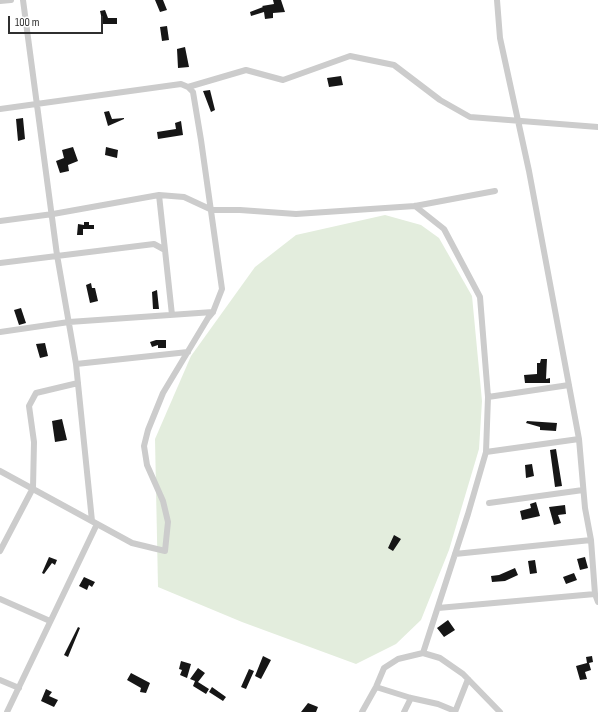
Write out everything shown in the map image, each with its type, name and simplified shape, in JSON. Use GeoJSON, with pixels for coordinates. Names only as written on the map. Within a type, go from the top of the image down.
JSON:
{"type":"FeatureCollection","features":[{"type":"Feature","properties":{"kind":"street"},"geometry":{"type":"LineString","coordinates":[[0,1],[11,0]]}},
{"type":"Feature","properties":{"kind":"street"},"geometry":{"type":"LineString","coordinates":[[7,712],[50,621],[94,522],[76,364],[57,255],[53,214],[23,0]]}},
{"type":"Feature","properties":{"kind":"street"},"geometry":{"type":"LineString","coordinates":[[496,0],[500,38],[518,120],[579,439],[585,508],[591,540],[595,594],[598,602]]}},
{"type":"Feature","properties":{"kind":"street"},"geometry":{"type":"LineString","coordinates":[[188,87],[246,70],[283,80],[350,56],[394,65],[440,100],[470,117],[598,126]]}},
{"type":"Feature","properties":{"kind":"street"},"geometry":{"type":"LineString","coordinates":[[0,108],[181,84],[188,87],[193,92],[212,210],[222,290],[213,312],[163,393],[148,430],[144,446],[147,465],[163,501],[168,522],[165,551],[132,543],[0,471]]}},
{"type":"Feature","properties":{"kind":"street"},"geometry":{"type":"LineString","coordinates":[[0,221],[53,214],[159,195],[184,197],[212,210],[240,210],[296,214],[415,206],[494,191]]}},
{"type":"Feature","properties":{"kind":"street"},"geometry":{"type":"LineString","coordinates":[[159,195],[172,315]]}},
{"type":"Feature","properties":{"kind":"street"},"geometry":{"type":"LineString","coordinates":[[415,206],[444,229],[480,297],[488,397],[486,452],[423,653]]}},
{"type":"Feature","properties":{"kind":"street"},"geometry":{"type":"LineString","coordinates":[[0,263],[154,244],[165,250]]}},
{"type":"Feature","properties":{"kind":"street"},"geometry":{"type":"LineString","coordinates":[[0,332],[69,322],[213,312]]}},
{"type":"Feature","properties":{"kind":"street"},"geometry":{"type":"LineString","coordinates":[[76,364],[188,352]]}},
{"type":"Feature","properties":{"kind":"street"},"geometry":{"type":"LineString","coordinates":[[0,551],[33,488],[34,442],[29,406],[36,393],[78,383]]}},
{"type":"Feature","properties":{"kind":"street"},"geometry":{"type":"LineString","coordinates":[[488,397],[569,385]]}},
{"type":"Feature","properties":{"kind":"street"},"geometry":{"type":"LineString","coordinates":[[486,452],[579,439]]}},
{"type":"Feature","properties":{"kind":"street"},"geometry":{"type":"LineString","coordinates":[[489,502],[583,490]]}},
{"type":"Feature","properties":{"kind":"street"},"geometry":{"type":"LineString","coordinates":[[455,554],[591,540]]}},
{"type":"Feature","properties":{"kind":"street"},"geometry":{"type":"LineString","coordinates":[[438,608],[595,594]]}},
{"type":"Feature","properties":{"kind":"street"},"geometry":{"type":"LineString","coordinates":[[0,599],[50,621]]}},
{"type":"Feature","properties":{"kind":"street"},"geometry":{"type":"LineString","coordinates":[[362,712],[376,687],[384,668],[398,659],[423,653],[440,658],[468,679],[500,712]]}},
{"type":"Feature","properties":{"kind":"street"},"geometry":{"type":"LineString","coordinates":[[376,687],[411,698],[438,704],[455,712],[468,679]]}},
{"type":"Feature","properties":{"kind":"street"},"geometry":{"type":"LineString","coordinates":[[0,680],[19,688]]}},
{"type":"Feature","properties":{"kind":"street"},"geometry":{"type":"LineString","coordinates":[[404,712],[411,698]]}},
{"type":"Feature","properties":{"kind":"green space"},"geometry":{"type":"Polygon","coordinates":[[[385,215],[421,225],[439,238],[472,296],[482,401],[479,449],[449,550],[421,620],[396,644],[356,664],[242,622],[158,587],[155,439],[191,356],[255,267],[296,235],[385,215]]]}},
{"type":"Feature","properties":{"kind":"building"},"geometry":{"type":"Polygon","coordinates":[[[155,0],[163,0],[167,10],[160,12],[155,0]]]}},
{"type":"Feature","properties":{"kind":"building"},"geometry":{"type":"Polygon","coordinates":[[[273,0],[281,0],[285,12],[273,13],[273,18],[265,19],[264,12],[251,16],[250,12],[263,7],[262,6],[274,4],[273,0]]]}},
{"type":"Feature","properties":{"kind":"building"},"geometry":{"type":"Polygon","coordinates":[[[105,10],[108,18],[117,18],[117,24],[103,24],[100,11],[105,10]]]}},
{"type":"Feature","properties":{"kind":"building"},"geometry":{"type":"Polygon","coordinates":[[[167,26],[169,40],[162,41],[160,27],[167,26]]]}},
{"type":"Feature","properties":{"kind":"building"},"geometry":{"type":"Polygon","coordinates":[[[185,47],[189,67],[178,68],[177,49],[185,47]]]}},
{"type":"Feature","properties":{"kind":"building"},"geometry":{"type":"Polygon","coordinates":[[[341,76],[343,85],[329,87],[327,78],[341,76]]]}},
{"type":"Feature","properties":{"kind":"building"},"geometry":{"type":"Polygon","coordinates":[[[210,90],[215,110],[211,112],[203,91],[210,90]]]}},
{"type":"Feature","properties":{"kind":"building"},"geometry":{"type":"Polygon","coordinates":[[[109,111],[112,119],[124,119],[108,126],[104,112],[109,111]]]}},
{"type":"Feature","properties":{"kind":"building"},"geometry":{"type":"Polygon","coordinates":[[[23,118],[25,139],[18,141],[16,119],[23,118]]]}},
{"type":"Feature","properties":{"kind":"building"},"geometry":{"type":"Polygon","coordinates":[[[181,121],[183,135],[158,139],[157,132],[176,129],[175,123],[181,121]]]}},
{"type":"Feature","properties":{"kind":"building"},"geometry":{"type":"Polygon","coordinates":[[[73,147],[78,161],[68,165],[69,171],[60,173],[56,161],[64,158],[62,150],[73,147]]]}},
{"type":"Feature","properties":{"kind":"building"},"geometry":{"type":"Polygon","coordinates":[[[106,147],[118,150],[117,158],[105,155],[106,147]]]}},
{"type":"Feature","properties":{"kind":"building"},"geometry":{"type":"Polygon","coordinates":[[[84,222],[89,222],[89,225],[94,225],[94,229],[83,229],[83,235],[77,235],[78,224],[84,225],[84,222]]]}},
{"type":"Feature","properties":{"kind":"building"},"geometry":{"type":"Polygon","coordinates":[[[91,283],[92,288],[95,288],[98,301],[90,303],[86,285],[91,283]]]}},
{"type":"Feature","properties":{"kind":"building"},"geometry":{"type":"Polygon","coordinates":[[[157,290],[159,309],[153,309],[152,292],[157,290]]]}},
{"type":"Feature","properties":{"kind":"building"},"geometry":{"type":"Polygon","coordinates":[[[21,308],[26,323],[19,325],[14,310],[21,308]]]}},
{"type":"Feature","properties":{"kind":"building"},"geometry":{"type":"Polygon","coordinates":[[[156,340],[166,340],[166,348],[158,348],[158,345],[152,347],[150,342],[156,340]]]}},
{"type":"Feature","properties":{"kind":"building"},"geometry":{"type":"Polygon","coordinates":[[[45,343],[48,356],[40,358],[36,344],[45,343]]]}},
{"type":"Feature","properties":{"kind":"building"},"geometry":{"type":"Polygon","coordinates":[[[541,359],[547,359],[546,379],[550,378],[550,383],[525,383],[524,375],[537,374],[537,363],[540,363],[541,359]]]}},
{"type":"Feature","properties":{"kind":"building"},"geometry":{"type":"Polygon","coordinates":[[[62,419],[67,440],[55,442],[52,421],[62,419]]]}},
{"type":"Feature","properties":{"kind":"building"},"geometry":{"type":"Polygon","coordinates":[[[527,421],[557,423],[556,431],[540,430],[540,427],[526,423],[527,421]]]}},
{"type":"Feature","properties":{"kind":"building"},"geometry":{"type":"Polygon","coordinates":[[[556,449],[562,486],[555,487],[550,450],[556,449]]]}},
{"type":"Feature","properties":{"kind":"building"},"geometry":{"type":"Polygon","coordinates":[[[532,464],[534,476],[526,478],[525,465],[532,464]]]}},
{"type":"Feature","properties":{"kind":"building"},"geometry":{"type":"Polygon","coordinates":[[[536,502],[540,516],[522,520],[520,511],[531,508],[530,504],[536,502]]]}},
{"type":"Feature","properties":{"kind":"building"},"geometry":{"type":"Polygon","coordinates":[[[565,505],[566,514],[558,515],[561,523],[554,525],[549,507],[565,505]]]}},
{"type":"Feature","properties":{"kind":"building"},"geometry":{"type":"Polygon","coordinates":[[[394,535],[401,539],[393,551],[388,548],[394,535]]]}},
{"type":"Feature","properties":{"kind":"building"},"geometry":{"type":"Polygon","coordinates":[[[49,557],[57,560],[55,565],[52,563],[44,574],[42,573],[49,557]]]}},
{"type":"Feature","properties":{"kind":"building"},"geometry":{"type":"Polygon","coordinates":[[[585,557],[588,568],[580,570],[577,559],[585,557]]]}},
{"type":"Feature","properties":{"kind":"building"},"geometry":{"type":"Polygon","coordinates":[[[535,560],[537,573],[530,574],[528,561],[535,560]]]}},
{"type":"Feature","properties":{"kind":"building"},"geometry":{"type":"Polygon","coordinates":[[[515,568],[518,575],[505,581],[492,582],[491,576],[499,575],[515,568]]]}},
{"type":"Feature","properties":{"kind":"building"},"geometry":{"type":"Polygon","coordinates":[[[574,573],[577,580],[566,584],[563,577],[574,573]]]}},
{"type":"Feature","properties":{"kind":"building"},"geometry":{"type":"Polygon","coordinates":[[[84,577],[95,582],[92,587],[89,585],[87,590],[79,586],[84,577]]]}},
{"type":"Feature","properties":{"kind":"building"},"geometry":{"type":"Polygon","coordinates":[[[448,620],[455,630],[444,637],[437,628],[448,620]]]}},
{"type":"Feature","properties":{"kind":"building"},"geometry":{"type":"Polygon","coordinates":[[[78,627],[80,628],[68,657],[64,655],[78,627]]]}},
{"type":"Feature","properties":{"kind":"building"},"geometry":{"type":"Polygon","coordinates":[[[263,656],[271,660],[261,679],[255,676],[263,656]]]}},
{"type":"Feature","properties":{"kind":"building"},"geometry":{"type":"Polygon","coordinates":[[[592,656],[593,662],[589,663],[591,670],[585,672],[587,679],[580,680],[576,666],[587,663],[586,657],[592,656]]]}},
{"type":"Feature","properties":{"kind":"building"},"geometry":{"type":"Polygon","coordinates":[[[181,661],[191,664],[187,678],[180,675],[182,670],[179,669],[181,661]]]}},
{"type":"Feature","properties":{"kind":"building"},"geometry":{"type":"Polygon","coordinates":[[[198,668],[205,673],[198,682],[209,689],[206,694],[193,686],[195,681],[190,679],[198,668]]]}},
{"type":"Feature","properties":{"kind":"building"},"geometry":{"type":"Polygon","coordinates":[[[249,669],[254,671],[246,689],[241,687],[249,669]]]}},
{"type":"Feature","properties":{"kind":"building"},"geometry":{"type":"Polygon","coordinates":[[[131,673],[150,683],[146,693],[140,692],[141,688],[127,680],[131,673]]]}},
{"type":"Feature","properties":{"kind":"building"},"geometry":{"type":"Polygon","coordinates":[[[212,687],[226,697],[223,701],[209,692],[212,687]]]}},
{"type":"Feature","properties":{"kind":"building"},"geometry":{"type":"Polygon","coordinates":[[[46,689],[52,692],[49,696],[58,700],[54,707],[41,701],[46,689]]]}},
{"type":"Feature","properties":{"kind":"building"},"geometry":{"type":"Polygon","coordinates":[[[308,703],[318,707],[316,712],[301,712],[308,703]]]}}]}
